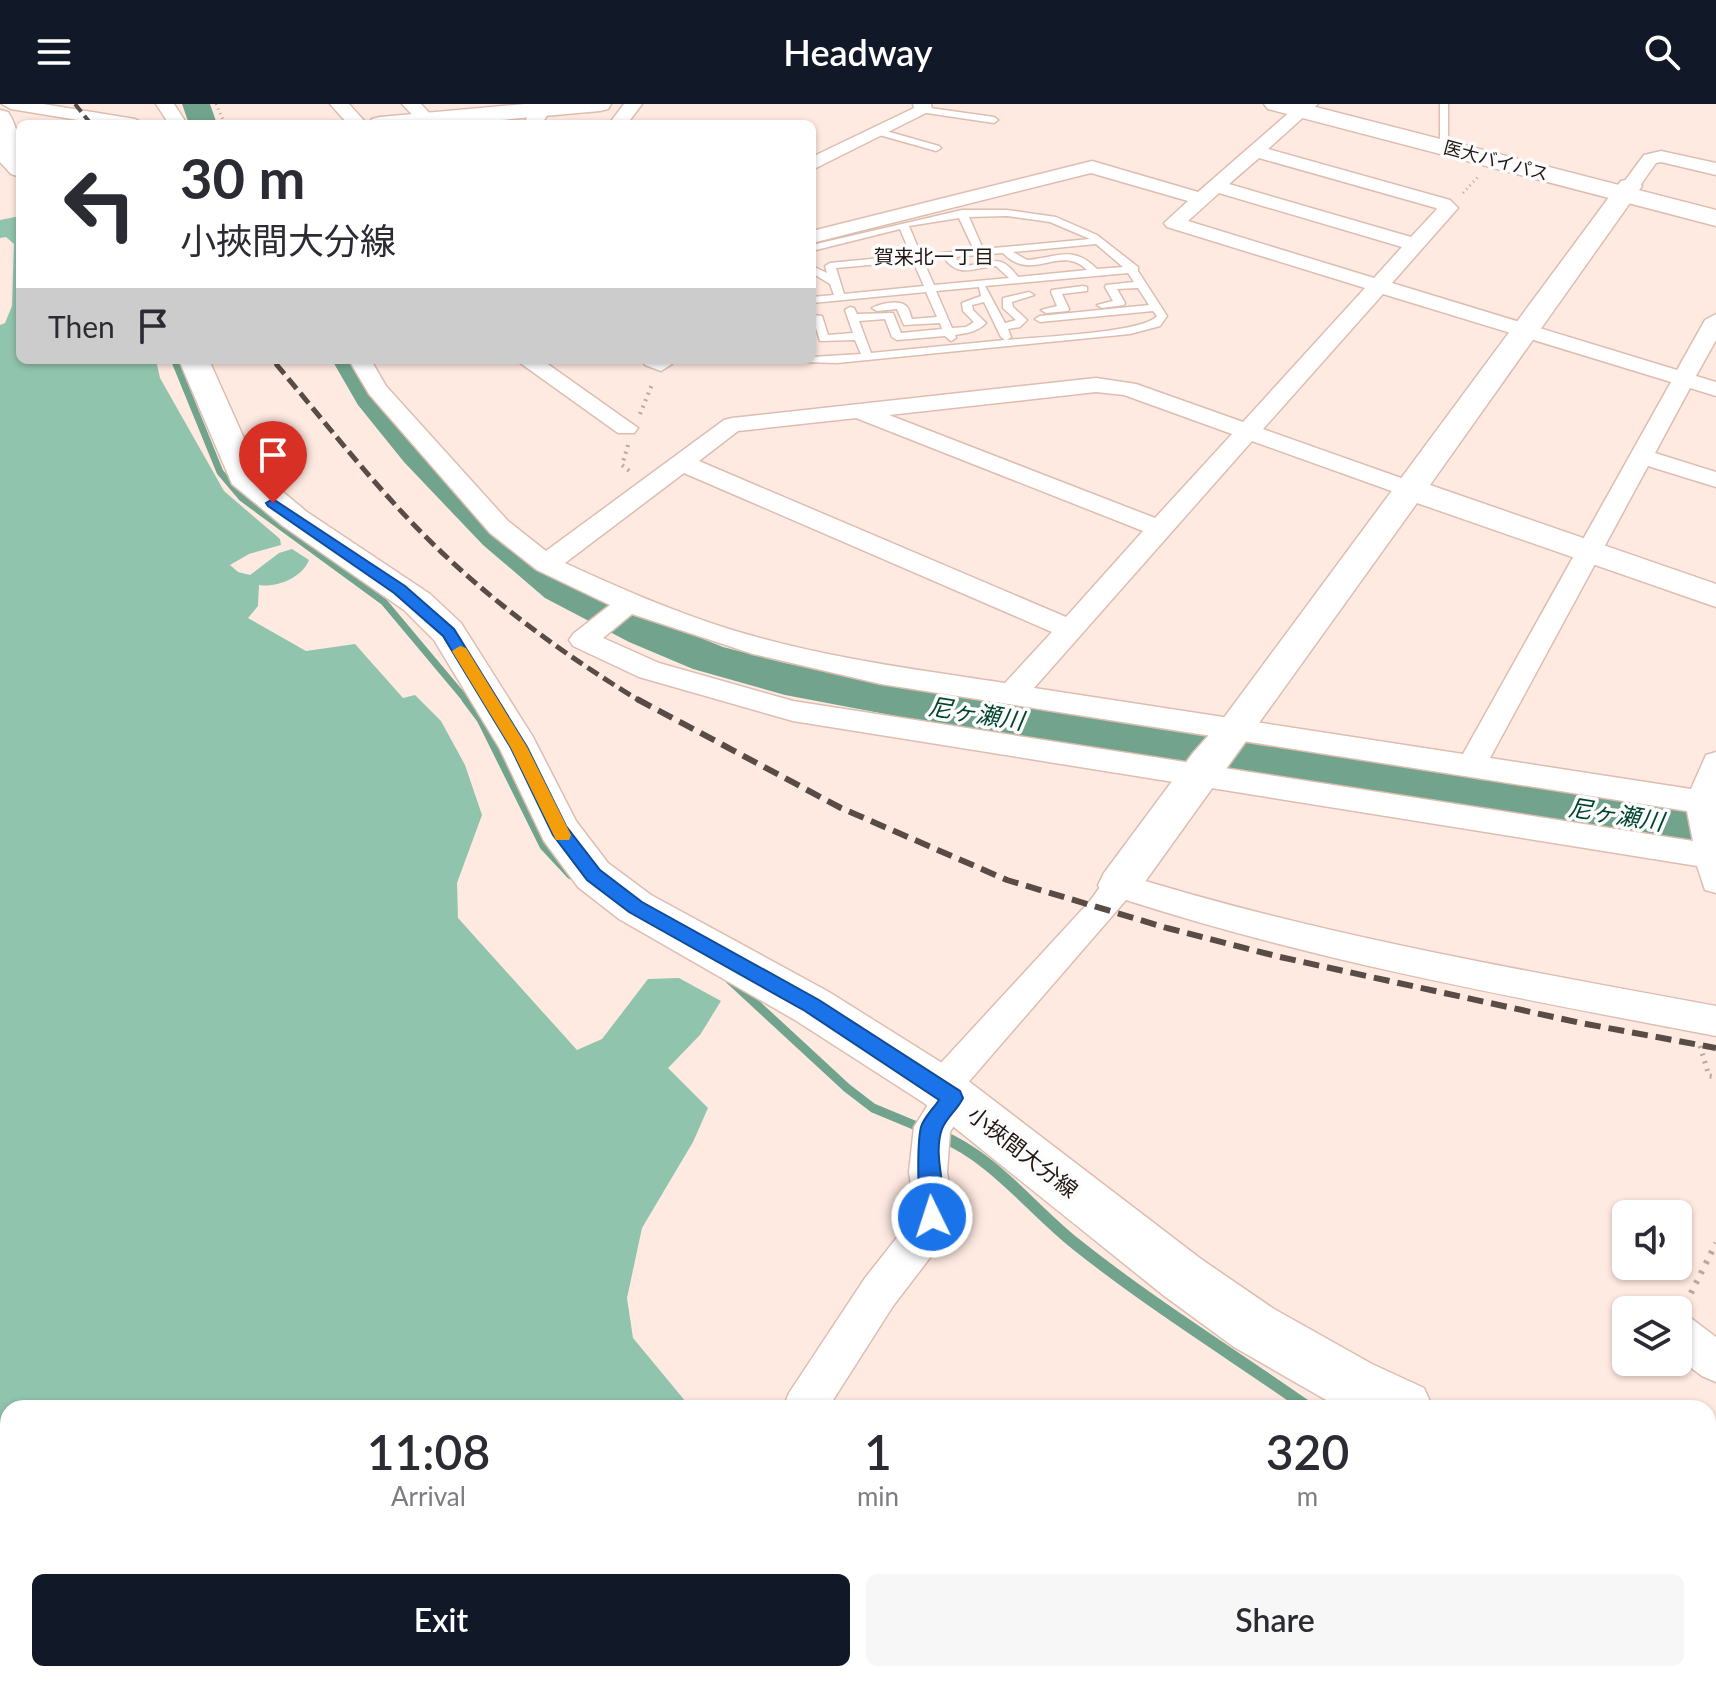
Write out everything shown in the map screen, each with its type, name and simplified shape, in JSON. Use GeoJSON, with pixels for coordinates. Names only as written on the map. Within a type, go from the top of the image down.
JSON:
{"type":"FeatureCollection","features":[{"type":"Feature","properties":{"kind":"main road","name":"医大バイパス"},"geometry":{"type":"LineString","coordinates":[[1276,104],[1307,106],[1444,139],[1716,218]]}},
{"type":"Feature","properties":{"kind":"main road","name":"医大バイパス"},"geometry":{"type":"LineString","coordinates":[[1307,106],[1627,190],[1716,208]]}},
{"type":"Feature","properties":{"kind":"main road"},"geometry":{"type":"LineString","coordinates":[[0,117],[11,160],[16,165]]}},
{"type":"Feature","properties":{"kind":"main road","name":"小挾間大分線"},"geometry":{"type":"LineString","coordinates":[[196,364],[244,477],[284,511],[408,595],[448,632],[519,747],[559,830],[593,875],[635,907],[812,1006],[947,1093],[1212,1300],[1304,1358],[1388,1400]]}},
{"type":"Feature","properties":{"kind":"street"},"geometry":{"type":"LineString","coordinates":[[11,104],[110,120]]}},
{"type":"Feature","properties":{"kind":"street"},"geometry":{"type":"LineString","coordinates":[[339,104],[354,120]]}},
{"type":"Feature","properties":{"kind":"street"},"geometry":{"type":"LineString","coordinates":[[393,120],[419,112],[502,109],[536,117],[600,104]]}},
{"type":"Feature","properties":{"kind":"street"},"geometry":{"type":"LineString","coordinates":[[1307,106],[1174,223],[1716,389]]}},
{"type":"Feature","properties":{"kind":"street"},"geometry":{"type":"LineString","coordinates":[[816,162],[922,107]]}},
{"type":"Feature","properties":{"kind":"street"},"geometry":{"type":"LineString","coordinates":[[1012,694],[1448,208],[1443,204],[1255,151]]}},
{"type":"Feature","properties":{"kind":"street"},"geometry":{"type":"LineString","coordinates":[[809,1400],[879,1292],[928,1229],[933,1204],[928,1172],[932,1127],[947,1093],[1101,910],[1650,159],[1661,156],[1716,169]]}},
{"type":"Feature","properties":{"kind":"street"},"geometry":{"type":"LineString","coordinates":[[816,236],[1092,167],[1208,192],[1415,245]]}},
{"type":"Feature","properties":{"kind":"street"},"geometry":{"type":"LineString","coordinates":[[1471,766],[1716,320]]}},
{"type":"Feature","properties":{"kind":"street"},"geometry":{"type":"LineString","coordinates":[[362,364],[377,389],[481,509],[546,564],[623,608],[758,649],[881,674],[1012,694],[1218,751],[1714,862],[1706,803],[1716,763]]}},
{"type":"Feature","properties":{"kind":"street"},"geometry":{"type":"LineString","coordinates":[[533,364],[626,428]]}},
{"type":"Feature","properties":{"kind":"street"},"geometry":{"type":"LineString","coordinates":[[546,564],[732,425],[1103,385],[1128,389],[1716,596]]}},
{"type":"Feature","properties":{"kind":"street"},"geometry":{"type":"LineString","coordinates":[[856,410],[1160,529]]}},
{"type":"Feature","properties":{"kind":"street"},"geometry":{"type":"LineString","coordinates":[[1641,456],[1716,480]]}},
{"type":"Feature","properties":{"kind":"street"},"geometry":{"type":"LineString","coordinates":[[682,463],[1069,629]]}},
{"type":"Feature","properties":{"kind":"street"},"geometry":{"type":"LineString","coordinates":[[623,608],[583,640],[649,670],[793,711],[1218,751],[1471,766],[1706,803]]}},
{"type":"Feature","properties":{"kind":"street"},"geometry":{"type":"LineString","coordinates":[[1119,885],[1210,914],[1350,949],[1716,1021]]}},
{"type":"Feature","properties":{"kind":"street"},"geometry":{"type":"LineString","coordinates":[[1692,1335],[1716,1362]]}},
{"type":"Feature","properties":{"kind":"lane"},"geometry":{"type":"LineString","coordinates":[[1444,104],[1444,139]]}},
{"type":"Feature","properties":{"kind":"lane"},"geometry":{"type":"LineString","coordinates":[[922,107],[994,120]]}},
{"type":"Feature","properties":{"kind":"lane"},"geometry":{"type":"LineString","coordinates":[[879,132],[936,148]]}},
{"type":"Feature","properties":{"kind":"lane"},"geometry":{"type":"LineString","coordinates":[[816,247],[962,213],[1012,211],[1039,214],[1097,241],[1134,269],[1162,316],[1156,324],[1107,333],[816,360]]}},
{"type":"Feature","properties":{"kind":"lane"},"geometry":{"type":"LineString","coordinates":[[962,213],[980,252]]}},
{"type":"Feature","properties":{"kind":"lane"},"geometry":{"type":"LineString","coordinates":[[903,225],[955,348]]}},
{"type":"Feature","properties":{"kind":"lane"},"geometry":{"type":"LineString","coordinates":[[867,357],[830,266],[1097,241]]}},
{"type":"Feature","properties":{"kind":"lane"},"geometry":{"type":"LineString","coordinates":[[1006,250],[1014,260],[1031,264],[1058,256],[1074,256],[1085,259],[1095,273]]}},
{"type":"Feature","properties":{"kind":"lane"},"geometry":{"type":"LineString","coordinates":[[947,255],[953,265],[961,269],[1001,263],[1008,267],[1029,295],[1050,338]]}},
{"type":"Feature","properties":{"kind":"lane"},"geometry":{"type":"LineString","coordinates":[[816,300],[1134,269]]}},
{"type":"Feature","properties":{"kind":"lane"},"geometry":{"type":"LineString","coordinates":[[816,271],[835,283]]}},
{"type":"Feature","properties":{"kind":"lane"},"geometry":{"type":"LineString","coordinates":[[1075,275],[1107,333]]}},
{"type":"Feature","properties":{"kind":"lane"},"geometry":{"type":"LineString","coordinates":[[816,286],[835,283]]}},
{"type":"Feature","properties":{"kind":"lane"},"geometry":{"type":"LineString","coordinates":[[981,284],[1009,342]]}},
{"type":"Feature","properties":{"kind":"lane"},"geometry":{"type":"LineString","coordinates":[[1094,310],[1120,303],[1110,287],[1143,284]]}},
{"type":"Feature","properties":{"kind":"lane"},"geometry":{"type":"LineString","coordinates":[[1039,315],[1064,309],[1056,292],[1083,289]]}},
{"type":"Feature","properties":{"kind":"lane"},"geometry":{"type":"LineString","coordinates":[[1001,327],[1016,325],[1022,320],[1008,308],[1007,300],[1029,295]]}},
{"type":"Feature","properties":{"kind":"lane"},"geometry":{"type":"LineString","coordinates":[[852,314],[889,315],[897,337],[949,332],[980,326],[980,319],[966,307],[969,302],[988,298]]}},
{"type":"Feature","properties":{"kind":"lane"},"geometry":{"type":"LineString","coordinates":[[852,314],[901,306],[908,323],[943,320]]}},
{"type":"Feature","properties":{"kind":"lane"},"geometry":{"type":"LineString","coordinates":[[1039,315],[1158,307]]}},
{"type":"Feature","properties":{"kind":"lane"},"geometry":{"type":"LineString","coordinates":[[816,318],[824,339],[859,336]]}},
{"type":"Feature","properties":{"kind":"path"},"geometry":{"type":"LineString","coordinates":[[1448,208],[1485,169]]}},
{"type":"Feature","properties":{"kind":"path"},"geometry":{"type":"LineString","coordinates":[[1692,1296],[1716,1243]]}},
{"type":"Feature","properties":{"kind":"green space"},"geometry":{"type":"Polygon","coordinates":[[[16,217],[16,364],[157,364],[160,378],[224,491],[280,539],[281,545],[249,554],[230,565],[238,572],[250,575],[279,553],[292,549],[309,560],[295,577],[273,585],[259,585],[258,606],[248,618],[306,651],[355,644],[403,698],[415,695],[441,721],[465,765],[482,815],[457,883],[458,918],[577,1050],[602,1039],[648,979],[679,978],[721,1001],[700,1035],[668,1068],[708,1108],[693,1142],[642,1228],[627,1298],[633,1338],[684,1400],[0,1400],[0,325],[5,323],[12,306],[14,244],[6,237],[0,238],[0,220],[16,217]]]}},
{"type":"Feature","properties":{"kind":"waterway","name":"尼ヶ瀬川"},"geometry":{"type":"LineString","coordinates":[[196,104],[202,120]]}},
{"type":"Feature","properties":{"kind":"waterway"},"geometry":{"type":"LineString","coordinates":[[176,364],[220,472],[242,498],[384,602],[467,701]]}},
{"type":"Feature","properties":{"kind":"waterway","name":"尼ヶ瀬川"},"geometry":{"type":"LineString","coordinates":[[352,364],[371,397],[418,454],[498,536],[560,588],[645,632],[709,658],[785,679],[922,705],[1716,831]]}},
{"type":"Feature","properties":{"kind":"waterway"},"geometry":{"type":"LineString","coordinates":[[466,699],[481,719],[544,846],[571,875]]}},
{"type":"Feature","properties":{"kind":"waterway"},"geometry":{"type":"LineString","coordinates":[[730,980],[847,1088],[873,1108],[926,1130],[922,1128]]}},
{"type":"Feature","properties":{"kind":"waterway"},"geometry":{"type":"LineString","coordinates":[[939,1135],[995,1170],[1060,1231],[1105,1267],[1297,1400]]}},
{"type":"Feature","properties":{"kind":"railway"},"geometry":{"type":"LineString","coordinates":[[75,104],[88,120]]}},
{"type":"Feature","properties":{"kind":"railway"},"geometry":{"type":"LineString","coordinates":[[276,364],[375,482],[446,557],[539,634],[640,701]]}},
{"type":"Feature","properties":{"kind":"railway"},"geometry":{"type":"LineString","coordinates":[[637,699],[841,808],[1007,880],[1167,928],[1280,957],[1581,1023],[1716,1048]]}},
{"type":"Feature","properties":{"kind":"slow traffic"},"geometry":{"type":"LineString","coordinates":[[460,651],[519,747],[562,835]]}},
{"type":"Feature","properties":{"kind":"district","name":"賀来北一丁目"},"geometry":{"type":"Point","coordinates":[934,257]}},
{"type":"Feature","properties":{"kind":"route"},"geometry":{"type":"LineString","coordinates":[[273,503],[400,589],[448,632],[519,747],[559,830],[593,875],[635,907],[786,990],[953,1098],[934,1120],[932,1127],[928,1172],[932,1217]]}}]}
